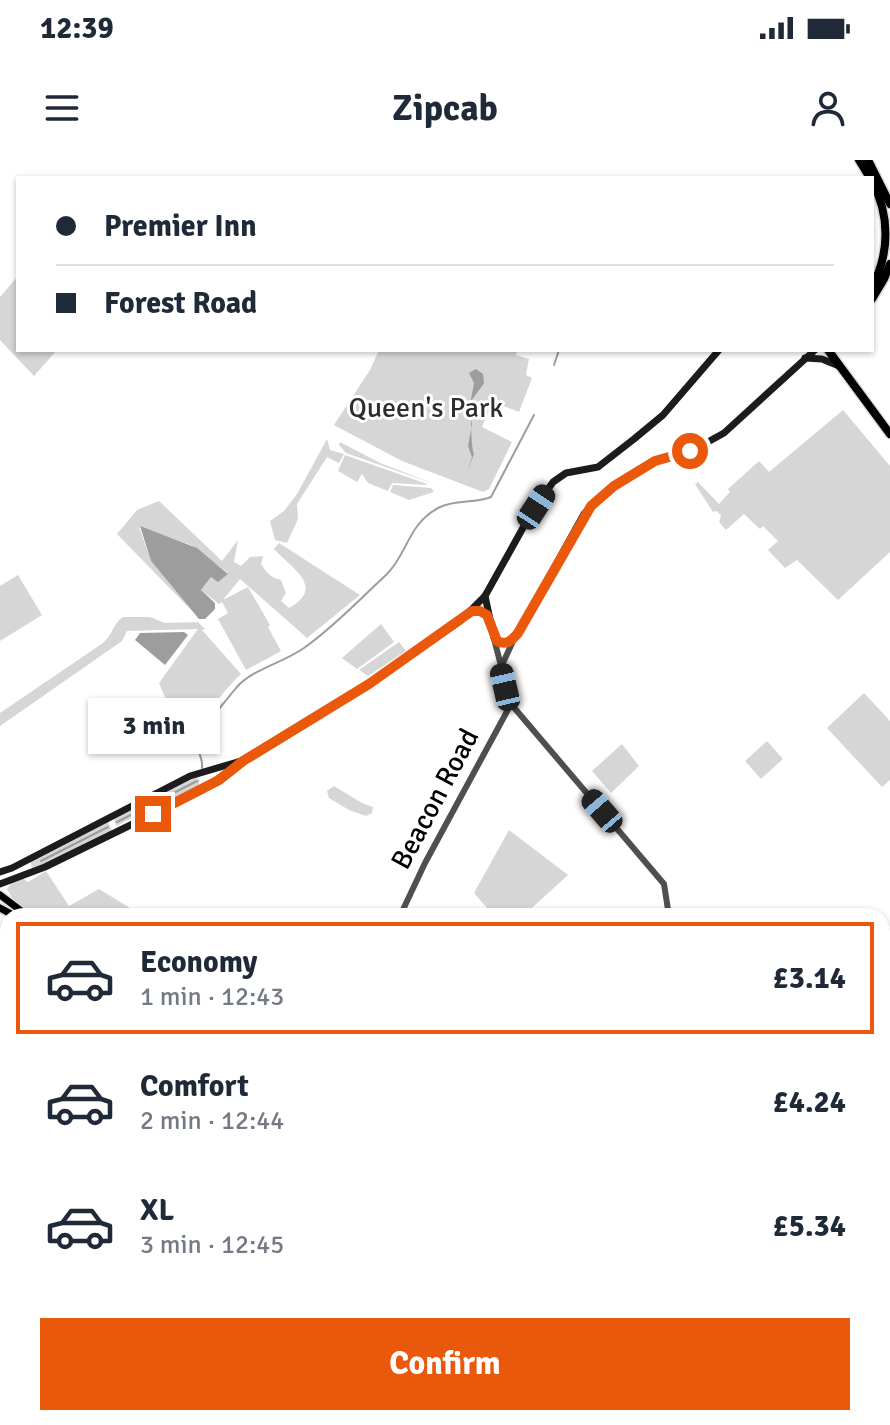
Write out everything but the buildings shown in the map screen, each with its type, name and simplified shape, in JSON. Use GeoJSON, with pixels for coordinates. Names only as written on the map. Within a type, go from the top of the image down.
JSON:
{"type":"FeatureCollection","features":[{"type":"Feature","properties":{"kind":"highway"},"geometry":{"type":"LineString","coordinates":[[868,160],[890,204]]}},
{"type":"Feature","properties":{"kind":"highway"},"geometry":{"type":"LineString","coordinates":[[874,187],[887,215],[889,236],[875,286]]}},
{"type":"Feature","properties":{"kind":"highway"},"geometry":{"type":"LineString","coordinates":[[875,286],[890,264]]}},
{"type":"Feature","properties":{"kind":"highway"},"geometry":{"type":"LineString","coordinates":[[832,353],[890,434]]}},
{"type":"Feature","properties":{"kind":"main road"},"geometry":{"type":"LineString","coordinates":[[0,884],[45,867],[204,789],[243,761],[369,684],[472,611],[485,596],[529,517],[558,477],[590,470],[605,462],[663,415],[717,352]]}},
{"type":"Feature","properties":{"kind":"main road"},"geometry":{"type":"LineString","coordinates":[[485,596],[494,638],[502,643],[510,641],[518,633],[584,514],[597,499],[655,461],[697,448],[724,433],[812,352]]}},
{"type":"Feature","properties":{"kind":"main road"},"geometry":{"type":"LineString","coordinates":[[805,358],[826,360],[841,367]]}},
{"type":"Feature","properties":{"kind":"main road"},"geometry":{"type":"LineString","coordinates":[[472,611],[487,615]]}},
{"type":"Feature","properties":{"kind":"main road"},"geometry":{"type":"LineString","coordinates":[[0,872],[198,774],[243,761]]}},
{"type":"Feature","properties":{"kind":"main road"},"geometry":{"type":"LineString","coordinates":[[198,774],[202,777],[204,789]]}},
{"type":"Feature","properties":{"kind":"main road"},"geometry":{"type":"LineString","coordinates":[[109,818],[116,832]]}},
{"type":"Feature","properties":{"kind":"main road"},"geometry":{"type":"LineString","coordinates":[[0,895],[17,908]]}},
{"type":"Feature","properties":{"kind":"street"},"geometry":{"type":"LineString","coordinates":[[491,625],[511,704],[664,884],[669,908]]}},
{"type":"Feature","properties":{"kind":"street"},"geometry":{"type":"LineString","coordinates":[[501,669],[518,633]]}},
{"type":"Feature","properties":{"kind":"street","name":"Beacon Road"},"geometry":{"type":"LineString","coordinates":[[404,908],[511,704]]}},
{"type":"Feature","properties":{"kind":"green space"},"geometry":{"type":"Polygon","coordinates":[[[16,278],[16,352],[55,352],[34,376],[0,340],[0,297],[16,278]]]}},
{"type":"Feature","properties":{"kind":"green space","name":"Queen's Park"},"geometry":{"type":"Polygon","coordinates":[[[378,352],[517,352],[516,355],[529,359],[526,375],[532,378],[519,412],[493,402],[482,427],[512,442],[489,489],[483,492],[402,461],[334,425],[378,352]]]}},
{"type":"Feature","properties":{"kind":"green space"},"geometry":{"type":"Polygon","coordinates":[[[843,410],[890,466],[890,552],[838,600],[797,560],[785,568],[768,550],[778,541],[763,526],[760,529],[744,514],[726,530],[719,522],[721,516],[717,511],[713,512],[695,484],[698,482],[719,504],[730,492],[728,489],[759,461],[769,472],[843,410]]]}},
{"type":"Feature","properties":{"kind":"green space"},"geometry":{"type":"Polygon","coordinates":[[[327,439],[330,450],[344,454],[339,463],[327,457],[297,504],[298,519],[287,543],[275,540],[270,521],[284,511],[297,494],[327,439]]]}},
{"type":"Feature","properties":{"kind":"green space"},"geometry":{"type":"Polygon","coordinates":[[[340,442],[380,463],[437,485],[346,453],[340,442]]]}},
{"type":"Feature","properties":{"kind":"green space"},"geometry":{"type":"Polygon","coordinates":[[[345,455],[427,485],[392,483],[388,491],[368,483],[362,474],[357,482],[338,471],[345,455]]]}},
{"type":"Feature","properties":{"kind":"green space"},"geometry":{"type":"Polygon","coordinates":[[[393,485],[431,488],[434,492],[409,500],[390,492],[393,485]]]}},
{"type":"Feature","properties":{"kind":"green space"},"geometry":{"type":"Polygon","coordinates":[[[159,501],[222,561],[238,540],[234,562],[241,566],[250,557],[263,556],[261,564],[265,570],[281,580],[286,593],[281,601],[289,608],[300,600],[305,585],[296,570],[274,549],[279,543],[360,595],[307,638],[240,579],[223,600],[248,587],[281,651],[246,670],[218,619],[228,613],[222,602],[219,604],[201,590],[211,577],[228,573],[191,545],[139,527],[151,561],[193,612],[117,534],[137,510],[159,501]]]}},
{"type":"Feature","properties":{"kind":"green space"},"geometry":{"type":"Polygon","coordinates":[[[18,575],[42,615],[0,641],[0,586],[18,575]]]}},
{"type":"Feature","properties":{"kind":"green space"},"geometry":{"type":"Polygon","coordinates":[[[123,617],[150,617],[165,623],[198,622],[241,674],[206,717],[195,746],[186,748],[159,683],[198,629],[127,631],[122,641],[0,726],[0,713],[103,643],[123,617]]]}},
{"type":"Feature","properties":{"kind":"green space"},"geometry":{"type":"Polygon","coordinates":[[[381,624],[394,642],[357,669],[342,658],[381,624]]]}},
{"type":"Feature","properties":{"kind":"green space"},"geometry":{"type":"Polygon","coordinates":[[[399,642],[406,651],[368,676],[359,670],[399,642]]]}},
{"type":"Feature","properties":{"kind":"green space"},"geometry":{"type":"Polygon","coordinates":[[[864,693],[890,721],[890,780],[882,787],[827,728],[864,693]]]}},
{"type":"Feature","properties":{"kind":"green space"},"geometry":{"type":"Polygon","coordinates":[[[767,741],[783,759],[761,779],[745,761],[767,741]]]}},
{"type":"Feature","properties":{"kind":"green space"},"geometry":{"type":"Polygon","coordinates":[[[622,744],[639,766],[611,793],[592,771],[622,744]]]}},
{"type":"Feature","properties":{"kind":"green space"},"geometry":{"type":"Polygon","coordinates":[[[196,777],[200,780],[198,786],[116,826],[114,819],[196,777]]]}},
{"type":"Feature","properties":{"kind":"green space"},"geometry":{"type":"Polygon","coordinates":[[[334,786],[373,807],[372,813],[366,816],[329,798],[327,791],[334,786]]]}},
{"type":"Feature","properties":{"kind":"green space"},"geometry":{"type":"Polygon","coordinates":[[[108,822],[112,831],[49,863],[32,868],[30,860],[108,822]]]}},
{"type":"Feature","properties":{"kind":"green space"},"geometry":{"type":"Polygon","coordinates":[[[509,830],[568,875],[532,908],[487,908],[474,893],[509,830]]]}},
{"type":"Feature","properties":{"kind":"green space"},"geometry":{"type":"Polygon","coordinates":[[[46,871],[69,906],[99,889],[130,908],[24,908],[13,900],[7,889],[12,882],[22,878],[28,882],[46,871]]]}},
{"type":"Feature","properties":{"kind":"shaded area"},"geometry":{"type":"Polygon","coordinates":[[[476,369],[483,374],[484,383],[472,400],[471,419],[469,410],[474,383],[469,373],[476,369]]]}},
{"type":"Feature","properties":{"kind":"shaded area"},"geometry":{"type":"Polygon","coordinates":[[[471,428],[474,454],[467,472],[472,457],[468,446],[471,428]]]}},
{"type":"Feature","properties":{"kind":"shaded area"},"geometry":{"type":"Polygon","coordinates":[[[140,526],[197,548],[228,574],[218,582],[211,577],[201,590],[215,603],[215,609],[205,619],[199,619],[151,561],[140,526]]]}},
{"type":"Feature","properties":{"kind":"shaded area"},"geometry":{"type":"Polygon","coordinates":[[[184,632],[188,635],[165,665],[135,640],[140,633],[184,632]]]}},
{"type":"Feature","properties":{"kind":"waterway"},"geometry":{"type":"LineString","coordinates":[[554,365],[558,352]]}},
{"type":"Feature","properties":{"kind":"waterway"},"geometry":{"type":"LineString","coordinates":[[202,768],[199,751],[203,735],[236,688],[250,676],[304,648],[336,622],[393,567],[414,531],[428,515],[444,505],[491,497],[534,415]]}},
{"type":"Feature","properties":{"kind":"waterway"},"geometry":{"type":"LineString","coordinates":[[117,822],[197,781]]}},
{"type":"Feature","properties":{"kind":"waterway"},"geometry":{"type":"LineString","coordinates":[[41,861],[108,827]]}},
{"type":"Feature","properties":{"kind":"route"},"geometry":{"type":"LineString","coordinates":[[153,814],[219,780],[243,761],[369,684],[472,611],[487,615],[497,641],[504,644],[510,641],[518,633],[584,514],[597,499],[655,461],[690,451]]}}]}
